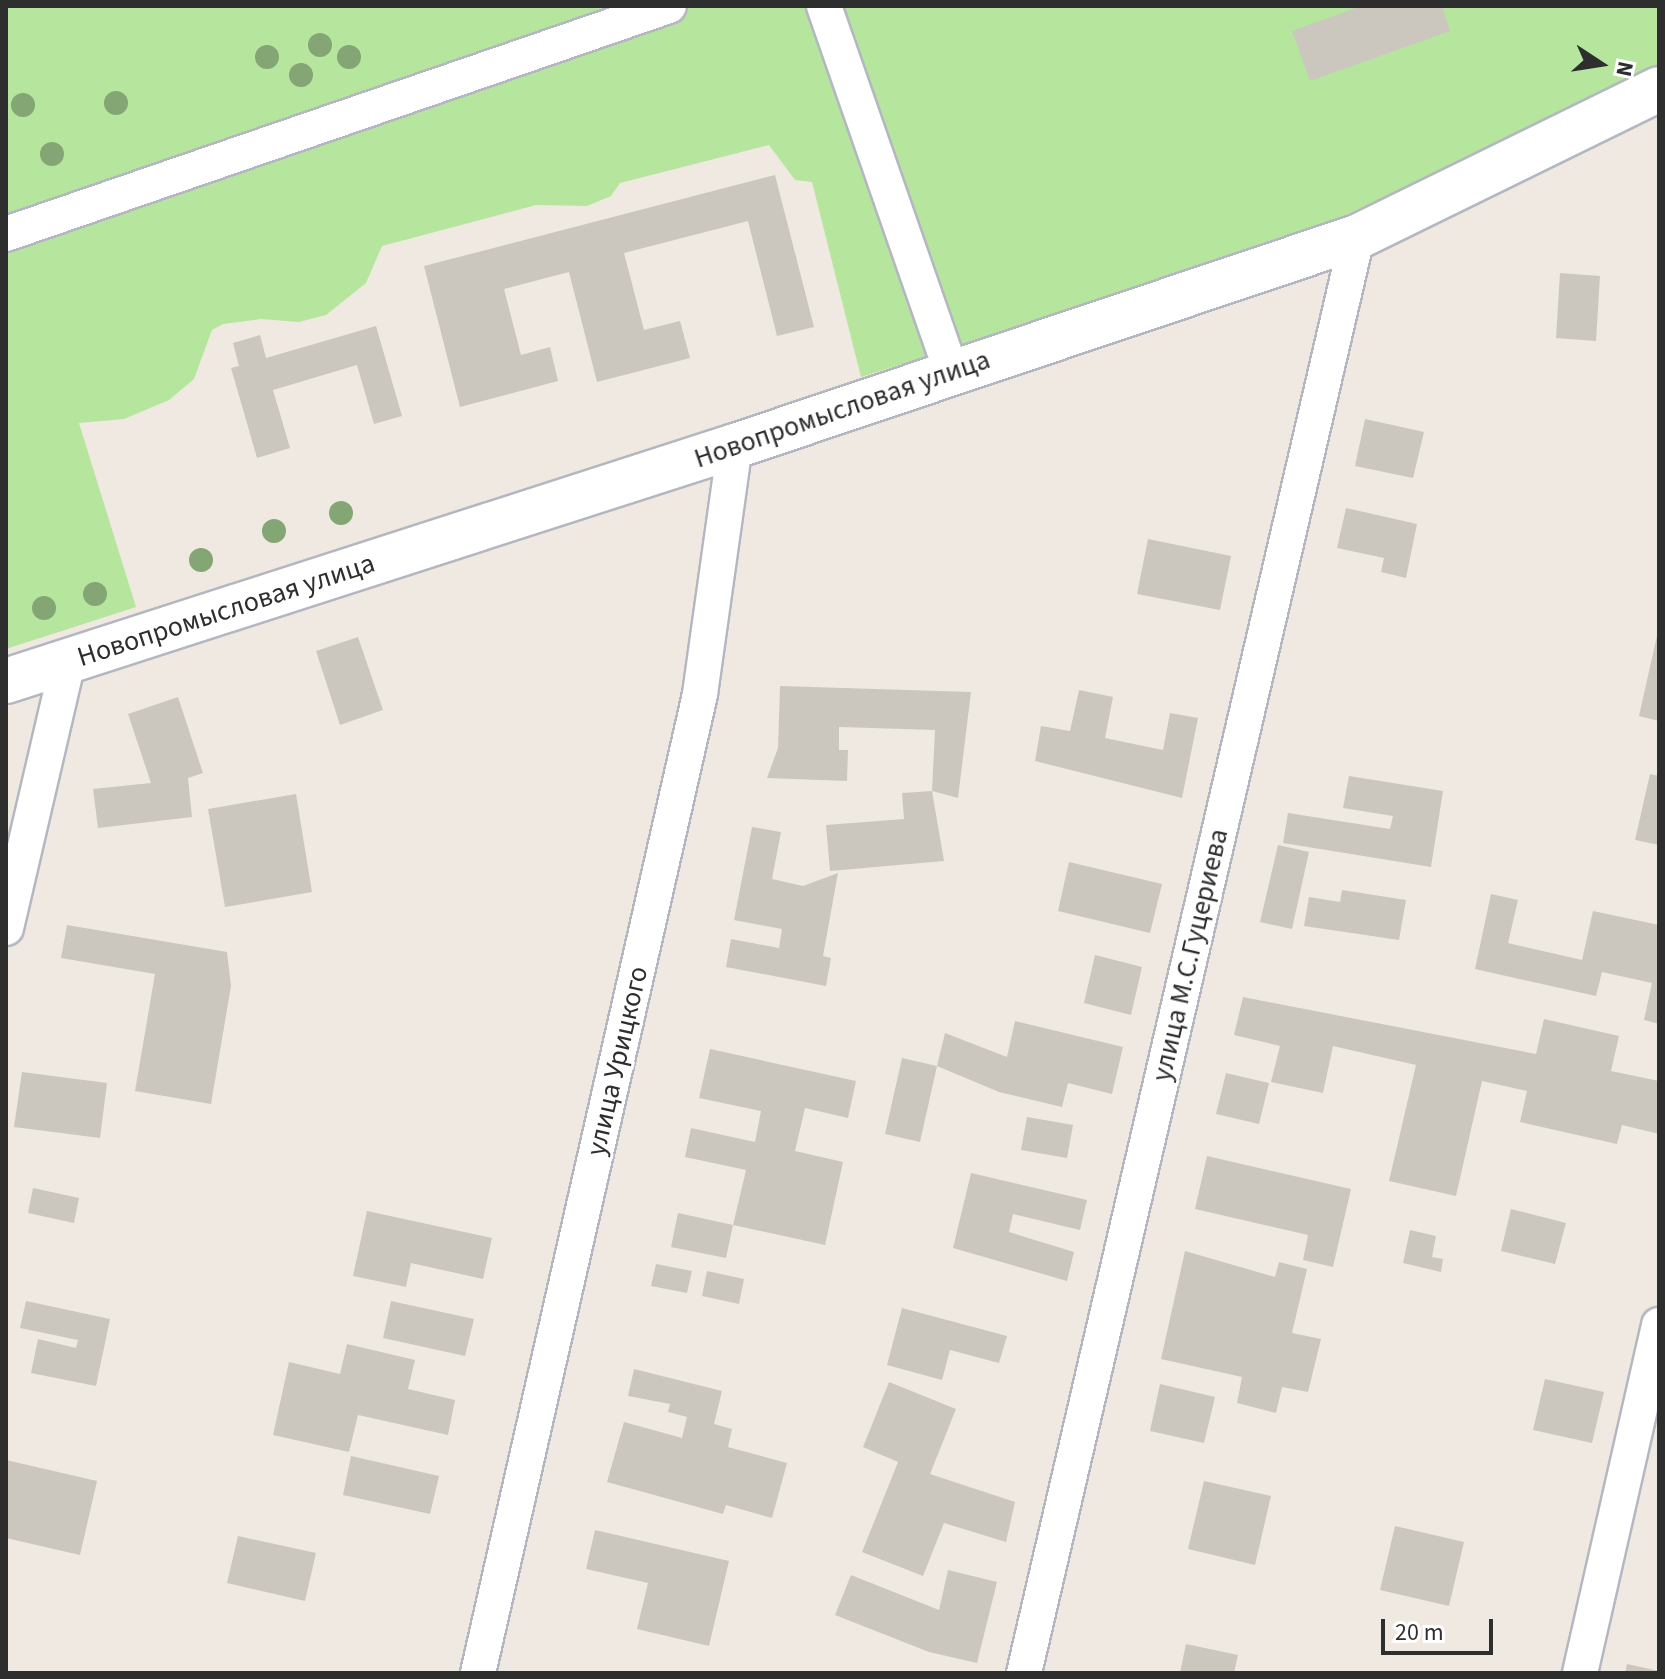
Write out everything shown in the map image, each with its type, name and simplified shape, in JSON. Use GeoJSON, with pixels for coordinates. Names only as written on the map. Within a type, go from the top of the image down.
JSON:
{"type":"FeatureCollection","features":[{"type":"Feature","properties":{"kind":"main road","name":"Новопромысловая улица"},"geometry":{"type":"LineString","coordinates":[[6,681],[735,446],[1357,237],[1659,89]]}},
{"type":"Feature","properties":{"kind":"street"},"geometry":{"type":"LineString","coordinates":[[6,234],[669,6]]}},
{"type":"Feature","properties":{"kind":"street"},"geometry":{"type":"LineString","coordinates":[[824,6],[952,373]]}},
{"type":"Feature","properties":{"kind":"street","name":"улица М.С.Гуцериева"},"geometry":{"type":"LineString","coordinates":[[1024,1673],[1357,237]]}},
{"type":"Feature","properties":{"kind":"street","name":"улица Урицкого"},"geometry":{"type":"LineString","coordinates":[[478,1673],[700,694],[735,446]]}},
{"type":"Feature","properties":{"kind":"street"},"geometry":{"type":"LineString","coordinates":[[6,928],[68,661]]}},
{"type":"Feature","properties":{"kind":"street"},"geometry":{"type":"LineString","coordinates":[[1580,1673],[1659,1325]]}},
{"type":"Feature","properties":{"kind":"green space"},"geometry":{"type":"Polygon","coordinates":[[[6,6],[1659,6],[1659,69],[1339,218],[1147,287],[861,377],[812,182],[795,180],[769,145],[620,183],[611,196],[587,206],[536,205],[382,246],[366,283],[326,315],[299,322],[261,319],[223,324],[212,330],[194,379],[169,400],[124,419],[79,423],[136,607],[6,649],[6,6]]]}},
{"type":"Feature","properties":{"kind":"building"},"geometry":{"type":"Polygon","coordinates":[[[1361,6],[1442,6],[1450,31],[1310,81],[1292,31],[1361,6]]]}},
{"type":"Feature","properties":{"kind":"building"},"geometry":{"type":"Polygon","coordinates":[[[775,175],[814,327],[777,336],[748,221],[624,253],[644,330],[680,321],[690,358],[597,382],[569,272],[504,289],[521,355],[550,347],[558,381],[460,407],[424,266],[775,175]]]}},
{"type":"Feature","properties":{"kind":"building"},"geometry":{"type":"Polygon","coordinates":[[[1560,273],[1600,276],[1596,341],[1556,338],[1560,273]]]}},
{"type":"Feature","properties":{"kind":"building"},"geometry":{"type":"Polygon","coordinates":[[[376,326],[402,416],[374,424],[357,365],[273,390],[290,448],[257,458],[231,368],[239,366],[233,343],[260,335],[266,358],[376,326]]]}},
{"type":"Feature","properties":{"kind":"building"},"geometry":{"type":"Polygon","coordinates":[[[1365,419],[1424,432],[1413,478],[1355,466],[1365,419]]]}},
{"type":"Feature","properties":{"kind":"building"},"geometry":{"type":"Polygon","coordinates":[[[1346,508],[1417,524],[1406,578],[1381,572],[1384,558],[1337,548],[1346,508]]]}},
{"type":"Feature","properties":{"kind":"building"},"geometry":{"type":"Polygon","coordinates":[[[1148,539],[1231,556],[1220,610],[1137,594],[1148,539]]]}},
{"type":"Feature","properties":{"kind":"building"},"geometry":{"type":"Polygon","coordinates":[[[1659,631],[1659,721],[1639,716],[1659,631]]]}},
{"type":"Feature","properties":{"kind":"building"},"geometry":{"type":"Polygon","coordinates":[[[358,637],[383,710],[340,725],[316,651],[358,637]]]}},
{"type":"Feature","properties":{"kind":"building"},"geometry":{"type":"Polygon","coordinates":[[[780,686],[971,692],[958,798],[932,791],[935,730],[839,727],[839,750],[848,750],[847,781],[767,778],[778,748],[780,686]]]}},
{"type":"Feature","properties":{"kind":"building"},"geometry":{"type":"Polygon","coordinates":[[[1079,690],[1113,697],[1105,738],[1163,750],[1170,713],[1198,718],[1182,798],[1035,761],[1041,726],[1070,731],[1079,690]]]}},
{"type":"Feature","properties":{"kind":"building"},"geometry":{"type":"Polygon","coordinates":[[[178,697],[203,773],[188,778],[192,817],[98,828],[93,789],[151,783],[128,714],[178,697]]]}},
{"type":"Feature","properties":{"kind":"building"},"geometry":{"type":"Polygon","coordinates":[[[1650,774],[1659,776],[1659,845],[1635,840],[1650,774]]]}},
{"type":"Feature","properties":{"kind":"building"},"geometry":{"type":"Polygon","coordinates":[[[1349,776],[1443,791],[1431,867],[1283,843],[1288,813],[1390,829],[1393,816],[1343,808],[1349,776]]]}},
{"type":"Feature","properties":{"kind":"building"},"geometry":{"type":"Polygon","coordinates":[[[932,791],[944,861],[830,871],[826,825],[904,819],[902,793],[932,791]]]}},
{"type":"Feature","properties":{"kind":"building"},"geometry":{"type":"Polygon","coordinates":[[[296,794],[312,892],[225,907],[208,809],[296,794]]]}},
{"type":"Feature","properties":{"kind":"building"},"geometry":{"type":"Polygon","coordinates":[[[752,827],[781,832],[772,879],[803,886],[838,873],[823,956],[831,958],[826,986],[726,967],[731,939],[779,948],[782,929],[734,920],[752,827]]]}},
{"type":"Feature","properties":{"kind":"building"},"geometry":{"type":"Polygon","coordinates":[[[1278,845],[1309,852],[1292,929],[1260,922],[1278,845]]]}},
{"type":"Feature","properties":{"kind":"building"},"geometry":{"type":"Polygon","coordinates":[[[1069,862],[1162,884],[1150,933],[1058,911],[1069,862]]]}},
{"type":"Feature","properties":{"kind":"building"},"geometry":{"type":"Polygon","coordinates":[[[1342,890],[1406,900],[1399,940],[1304,926],[1309,897],[1340,902],[1342,890]]]}},
{"type":"Feature","properties":{"kind":"building"},"geometry":{"type":"Polygon","coordinates":[[[1491,894],[1518,900],[1508,943],[1582,960],[1593,911],[1659,925],[1659,1024],[1644,1020],[1652,983],[1602,972],[1596,996],[1475,969],[1491,894]]]}},
{"type":"Feature","properties":{"kind":"building"},"geometry":{"type":"Polygon","coordinates":[[[67,925],[227,952],[231,986],[211,1104],[135,1091],[155,974],[61,958],[67,925]]]}},
{"type":"Feature","properties":{"kind":"building"},"geometry":{"type":"Polygon","coordinates":[[[1095,955],[1142,967],[1131,1015],[1084,1003],[1095,955]]]}},
{"type":"Feature","properties":{"kind":"building"},"geometry":{"type":"Polygon","coordinates":[[[1243,997],[1536,1054],[1544,1019],[1619,1036],[1611,1071],[1659,1081],[1659,1134],[1622,1125],[1617,1144],[1520,1122],[1527,1091],[1482,1081],[1456,1196],[1389,1181],[1416,1065],[1333,1046],[1323,1093],[1271,1082],[1280,1046],[1234,1035],[1243,997]]]}},
{"type":"Feature","properties":{"kind":"building"},"geometry":{"type":"Polygon","coordinates":[[[1015,1021],[1123,1047],[1112,1094],[1068,1083],[1062,1107],[999,1092],[937,1066],[945,1033],[1007,1057],[1015,1021]]]}},
{"type":"Feature","properties":{"kind":"building"},"geometry":{"type":"Polygon","coordinates":[[[710,1049],[856,1081],[848,1118],[805,1108],[795,1151],[843,1162],[825,1245],[733,1225],[746,1170],[685,1157],[691,1128],[755,1142],[761,1111],[699,1098],[710,1049]]]}},
{"type":"Feature","properties":{"kind":"building"},"geometry":{"type":"Polygon","coordinates":[[[902,1058],[937,1066],[920,1142],[885,1134],[902,1058]]]}},
{"type":"Feature","properties":{"kind":"building"},"geometry":{"type":"Polygon","coordinates":[[[22,1072],[107,1083],[100,1138],[14,1127],[22,1072]]]}},
{"type":"Feature","properties":{"kind":"building"},"geometry":{"type":"Polygon","coordinates":[[[1226,1073],[1269,1083],[1259,1124],[1216,1114],[1226,1073]]]}},
{"type":"Feature","properties":{"kind":"building"},"geometry":{"type":"Polygon","coordinates":[[[1027,1117],[1073,1125],[1067,1158],[1021,1150],[1027,1117]]]}},
{"type":"Feature","properties":{"kind":"building"},"geometry":{"type":"Polygon","coordinates":[[[1207,1156],[1351,1189],[1333,1267],[1303,1260],[1308,1235],[1195,1209],[1207,1156]]]}},
{"type":"Feature","properties":{"kind":"building"},"geometry":{"type":"Polygon","coordinates":[[[971,1173],[1087,1200],[1080,1230],[1013,1214],[1009,1232],[1074,1252],[1067,1281],[953,1248],[971,1173]]]}},
{"type":"Feature","properties":{"kind":"building"},"geometry":{"type":"Polygon","coordinates":[[[33,1188],[79,1198],[74,1223],[28,1213],[33,1188]]]}},
{"type":"Feature","properties":{"kind":"building"},"geometry":{"type":"Polygon","coordinates":[[[1511,1209],[1566,1223],[1555,1264],[1501,1251],[1511,1209]]]}},
{"type":"Feature","properties":{"kind":"building"},"geometry":{"type":"Polygon","coordinates":[[[367,1211],[492,1238],[483,1279],[411,1263],[406,1287],[353,1276],[367,1211]]]}},
{"type":"Feature","properties":{"kind":"building"},"geometry":{"type":"Polygon","coordinates":[[[678,1213],[733,1225],[726,1258],[671,1247],[678,1213]]]}},
{"type":"Feature","properties":{"kind":"building"},"geometry":{"type":"Polygon","coordinates":[[[1410,1230],[1436,1236],[1432,1257],[1443,1259],[1441,1272],[1403,1263],[1410,1230]]]}},
{"type":"Feature","properties":{"kind":"building"},"geometry":{"type":"Polygon","coordinates":[[[1185,1251],[1275,1277],[1279,1262],[1307,1269],[1292,1333],[1321,1339],[1308,1392],[1282,1387],[1276,1413],[1237,1403],[1242,1377],[1161,1359],[1185,1251]]]}},
{"type":"Feature","properties":{"kind":"building"},"geometry":{"type":"Polygon","coordinates":[[[656,1264],[692,1271],[687,1293],[651,1286],[656,1264]]]}},
{"type":"Feature","properties":{"kind":"building"},"geometry":{"type":"Polygon","coordinates":[[[707,1271],[744,1279],[739,1304],[702,1296],[707,1271]]]}},
{"type":"Feature","properties":{"kind":"building"},"geometry":{"type":"Polygon","coordinates":[[[26,1301],[110,1319],[96,1386],[31,1373],[38,1339],[76,1348],[78,1340],[20,1328],[26,1301]]]}},
{"type":"Feature","properties":{"kind":"building"},"geometry":{"type":"Polygon","coordinates":[[[391,1301],[474,1319],[465,1356],[383,1338],[391,1301]]]}},
{"type":"Feature","properties":{"kind":"building"},"geometry":{"type":"Polygon","coordinates":[[[902,1308],[1007,1336],[999,1363],[950,1350],[942,1380],[887,1365],[902,1308]]]}},
{"type":"Feature","properties":{"kind":"building"},"geometry":{"type":"Polygon","coordinates":[[[347,1344],[415,1360],[408,1389],[455,1400],[448,1435],[358,1415],[349,1452],[273,1435],[289,1362],[340,1374],[347,1344]]]}},
{"type":"Feature","properties":{"kind":"building"},"geometry":{"type":"Polygon","coordinates":[[[634,1369],[722,1391],[714,1424],[732,1429],[728,1447],[787,1463],[772,1518],[726,1505],[723,1514],[607,1482],[624,1422],[682,1438],[687,1417],[668,1412],[670,1404],[628,1396],[634,1369]]]}},
{"type":"Feature","properties":{"kind":"building"},"geometry":{"type":"Polygon","coordinates":[[[1545,1379],[1604,1392],[1592,1443],[1533,1430],[1545,1379]]]}},
{"type":"Feature","properties":{"kind":"building"},"geometry":{"type":"Polygon","coordinates":[[[889,1382],[956,1409],[930,1474],[1015,1502],[1006,1542],[944,1523],[923,1576],[862,1552],[898,1462],[863,1447],[889,1382]]]}},
{"type":"Feature","properties":{"kind":"building"},"geometry":{"type":"Polygon","coordinates":[[[1160,1384],[1215,1397],[1204,1443],[1150,1431],[1160,1384]]]}},
{"type":"Feature","properties":{"kind":"building"},"geometry":{"type":"Polygon","coordinates":[[[351,1456],[439,1476],[430,1514],[343,1495],[351,1456]]]}},
{"type":"Feature","properties":{"kind":"building"},"geometry":{"type":"Polygon","coordinates":[[[6,1460],[97,1481],[80,1555],[6,1538],[6,1460]]]}},
{"type":"Feature","properties":{"kind":"building"},"geometry":{"type":"Polygon","coordinates":[[[1204,1481],[1271,1496],[1255,1565],[1188,1549],[1204,1481]]]}},
{"type":"Feature","properties":{"kind":"building"},"geometry":{"type":"Polygon","coordinates":[[[1395,1526],[1464,1542],[1449,1606],[1380,1590],[1395,1526]]]}},
{"type":"Feature","properties":{"kind":"building"},"geometry":{"type":"Polygon","coordinates":[[[595,1530],[729,1561],[709,1646],[637,1629],[648,1583],[586,1569],[595,1530]]]}},
{"type":"Feature","properties":{"kind":"building"},"geometry":{"type":"Polygon","coordinates":[[[238,1536],[316,1553],[305,1601],[227,1583],[238,1536]]]}},
{"type":"Feature","properties":{"kind":"building"},"geometry":{"type":"Polygon","coordinates":[[[948,1570],[997,1582],[977,1663],[929,1652],[835,1615],[851,1575],[939,1610],[948,1570]]]}},
{"type":"Feature","properties":{"kind":"building"},"geometry":{"type":"Polygon","coordinates":[[[1186,1644],[1238,1655],[1234,1673],[1180,1673],[1186,1644]]]}},
{"type":"Feature","properties":{"kind":"building"},"geometry":{"type":"Polygon","coordinates":[[[1627,1664],[1659,1671],[1659,1673],[1625,1673],[1627,1664]]]}}]}
